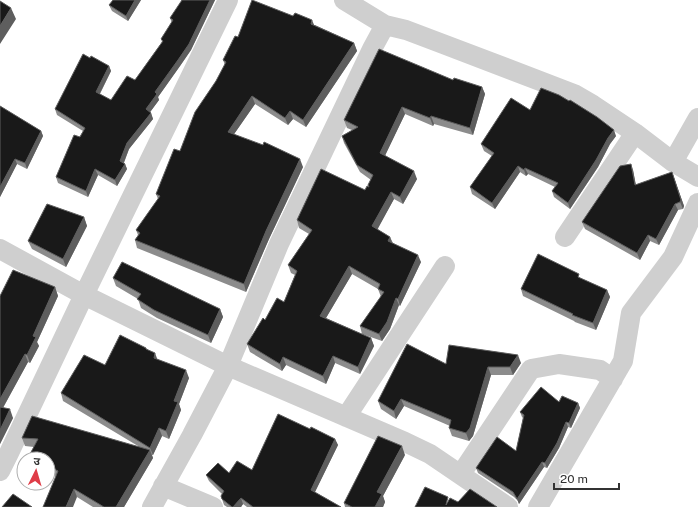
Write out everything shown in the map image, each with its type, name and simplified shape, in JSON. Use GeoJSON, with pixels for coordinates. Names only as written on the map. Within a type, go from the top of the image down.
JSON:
{"type":"FeatureCollection","features":[{"type":"Feature","properties":{"kind":"street"},"geometry":{"type":"LineString","coordinates":[[0,471],[228,0]]}},
{"type":"Feature","properties":{"kind":"street"},"geometry":{"type":"LineString","coordinates":[[344,0],[385,25],[406,30],[574,94],[593,104],[673,162],[698,177]]}},
{"type":"Feature","properties":{"kind":"street"},"geometry":{"type":"LineString","coordinates":[[152,507],[228,366],[279,244],[368,56],[385,25]]}},
{"type":"Feature","properties":{"kind":"street"},"geometry":{"type":"LineString","coordinates":[[673,162],[698,118]]}},
{"type":"Feature","properties":{"kind":"street"},"geometry":{"type":"LineString","coordinates":[[565,237],[635,133]]}},
{"type":"Feature","properties":{"kind":"street"},"geometry":{"type":"LineString","coordinates":[[538,507],[623,361],[631,313],[673,257],[698,203]]}},
{"type":"Feature","properties":{"kind":"street"},"geometry":{"type":"LineString","coordinates":[[0,248],[84,295],[228,366],[430,454],[508,507]]}},
{"type":"Feature","properties":{"kind":"street"},"geometry":{"type":"LineString","coordinates":[[346,417],[445,266]]}},
{"type":"Feature","properties":{"kind":"street"},"geometry":{"type":"LineString","coordinates":[[461,474],[531,369],[559,364],[600,370],[613,379]]}},
{"type":"Feature","properties":{"kind":"street"},"geometry":{"type":"LineString","coordinates":[[163,486],[213,507]]}},
{"type":"Feature","properties":{"kind":"building"},"geometry":{"type":"Polygon","coordinates":[[[113,0],[135,0],[126,16],[109,5],[113,0]]]}},
{"type":"Feature","properties":{"kind":"building"},"geometry":{"type":"Polygon","coordinates":[[[182,0],[210,0],[189,44],[155,92],[157,94],[146,109],[151,113],[127,143],[120,161],[125,164],[115,180],[95,169],[86,191],[56,177],[74,135],[80,137],[85,128],[55,109],[83,54],[90,58],[91,56],[109,66],[96,92],[111,100],[127,76],[135,80],[163,41],[161,39],[173,20],[170,18],[182,0]]]}},
{"type":"Feature","properties":{"kind":"building"},"geometry":{"type":"Polygon","coordinates":[[[252,0],[293,16],[295,13],[312,20],[311,24],[354,43],[303,120],[290,111],[285,118],[252,96],[228,132],[263,145],[264,142],[300,159],[266,231],[244,284],[135,240],[140,233],[136,230],[160,196],[156,194],[174,149],[180,151],[195,112],[216,81],[226,62],[223,60],[235,36],[238,37],[252,0]]]}},
{"type":"Feature","properties":{"kind":"building"},"geometry":{"type":"Polygon","coordinates":[[[0,1],[11,8],[0,26],[0,1]]]}},
{"type":"Feature","properties":{"kind":"building"},"geometry":{"type":"Polygon","coordinates":[[[379,49],[453,80],[454,78],[482,87],[470,128],[431,116],[430,118],[402,107],[380,153],[414,171],[400,197],[391,192],[372,226],[390,237],[388,241],[418,255],[398,299],[396,298],[387,322],[379,334],[360,326],[384,292],[378,289],[380,284],[349,266],[320,316],[371,338],[358,367],[333,356],[323,376],[283,357],[280,364],[247,344],[263,318],[265,320],[277,298],[284,302],[297,271],[288,265],[312,230],[297,220],[321,169],[365,190],[367,186],[369,187],[368,185],[373,175],[357,165],[342,136],[358,127],[344,120],[379,49]]]}},
{"type":"Feature","properties":{"kind":"building"},"geometry":{"type":"Polygon","coordinates":[[[541,88],[559,95],[569,101],[570,100],[614,130],[568,203],[552,191],[558,183],[525,168],[524,170],[518,166],[492,203],[470,187],[494,153],[481,144],[511,98],[530,110],[541,88]]]}},
{"type":"Feature","properties":{"kind":"building"},"geometry":{"type":"Polygon","coordinates":[[[0,106],[41,131],[25,163],[15,159],[0,187],[0,106]]]}},
{"type":"Feature","properties":{"kind":"building"},"geometry":{"type":"Polygon","coordinates":[[[631,164],[635,185],[672,172],[681,200],[675,204],[656,239],[648,235],[637,253],[582,222],[620,166],[631,164]]]}},
{"type":"Feature","properties":{"kind":"building"},"geometry":{"type":"Polygon","coordinates":[[[47,204],[84,217],[63,259],[28,241],[47,204]]]}},
{"type":"Feature","properties":{"kind":"building"},"geometry":{"type":"Polygon","coordinates":[[[538,254],[579,274],[578,277],[607,290],[593,323],[572,315],[573,314],[521,289],[538,254]]]}},
{"type":"Feature","properties":{"kind":"building"},"geometry":{"type":"Polygon","coordinates":[[[122,262],[220,309],[208,335],[154,310],[137,299],[141,294],[113,278],[122,262]]]}},
{"type":"Feature","properties":{"kind":"building"},"geometry":{"type":"Polygon","coordinates":[[[13,270],[55,287],[33,336],[36,337],[27,355],[25,354],[0,399],[0,296],[13,270]]]}},
{"type":"Feature","properties":{"kind":"building"},"geometry":{"type":"Polygon","coordinates":[[[120,335],[155,353],[154,358],[186,370],[174,401],[178,402],[166,431],[159,428],[150,448],[61,393],[84,355],[105,365],[120,335]]]}},
{"type":"Feature","properties":{"kind":"building"},"geometry":{"type":"Polygon","coordinates":[[[407,344],[446,364],[449,345],[518,355],[510,367],[488,367],[470,428],[466,433],[449,428],[451,420],[401,399],[394,411],[378,401],[407,344]]]}},
{"type":"Feature","properties":{"kind":"building"},"geometry":{"type":"Polygon","coordinates":[[[541,387],[559,402],[562,396],[578,403],[569,423],[566,422],[557,443],[545,463],[542,462],[517,499],[513,492],[476,468],[497,437],[516,451],[524,415],[520,412],[541,387]]]}},
{"type":"Feature","properties":{"kind":"building"},"geometry":{"type":"Polygon","coordinates":[[[0,407],[10,409],[0,430],[0,407]]]}},
{"type":"Feature","properties":{"kind":"building"},"geometry":{"type":"Polygon","coordinates":[[[278,414],[310,429],[311,427],[335,439],[311,490],[341,507],[253,507],[241,498],[232,507],[222,499],[221,496],[224,491],[206,475],[218,463],[229,473],[237,461],[252,470],[278,414]]]}},
{"type":"Feature","properties":{"kind":"building"},"geometry":{"type":"Polygon","coordinates":[[[32,416],[150,450],[116,507],[104,507],[74,489],[66,507],[43,507],[50,491],[56,491],[56,476],[58,471],[56,470],[56,451],[32,451],[38,439],[22,438],[32,416]]]}},
{"type":"Feature","properties":{"kind":"building"},"geometry":{"type":"Polygon","coordinates":[[[378,436],[402,446],[377,492],[382,494],[375,507],[352,507],[344,503],[378,436]]]}},
{"type":"Feature","properties":{"kind":"building"},"geometry":{"type":"Polygon","coordinates":[[[425,487],[448,497],[446,505],[450,498],[458,502],[470,489],[497,507],[415,507],[425,487]]]}},
{"type":"Feature","properties":{"kind":"building"},"geometry":{"type":"Polygon","coordinates":[[[13,494],[32,507],[2,507],[13,494]]]}}]}
